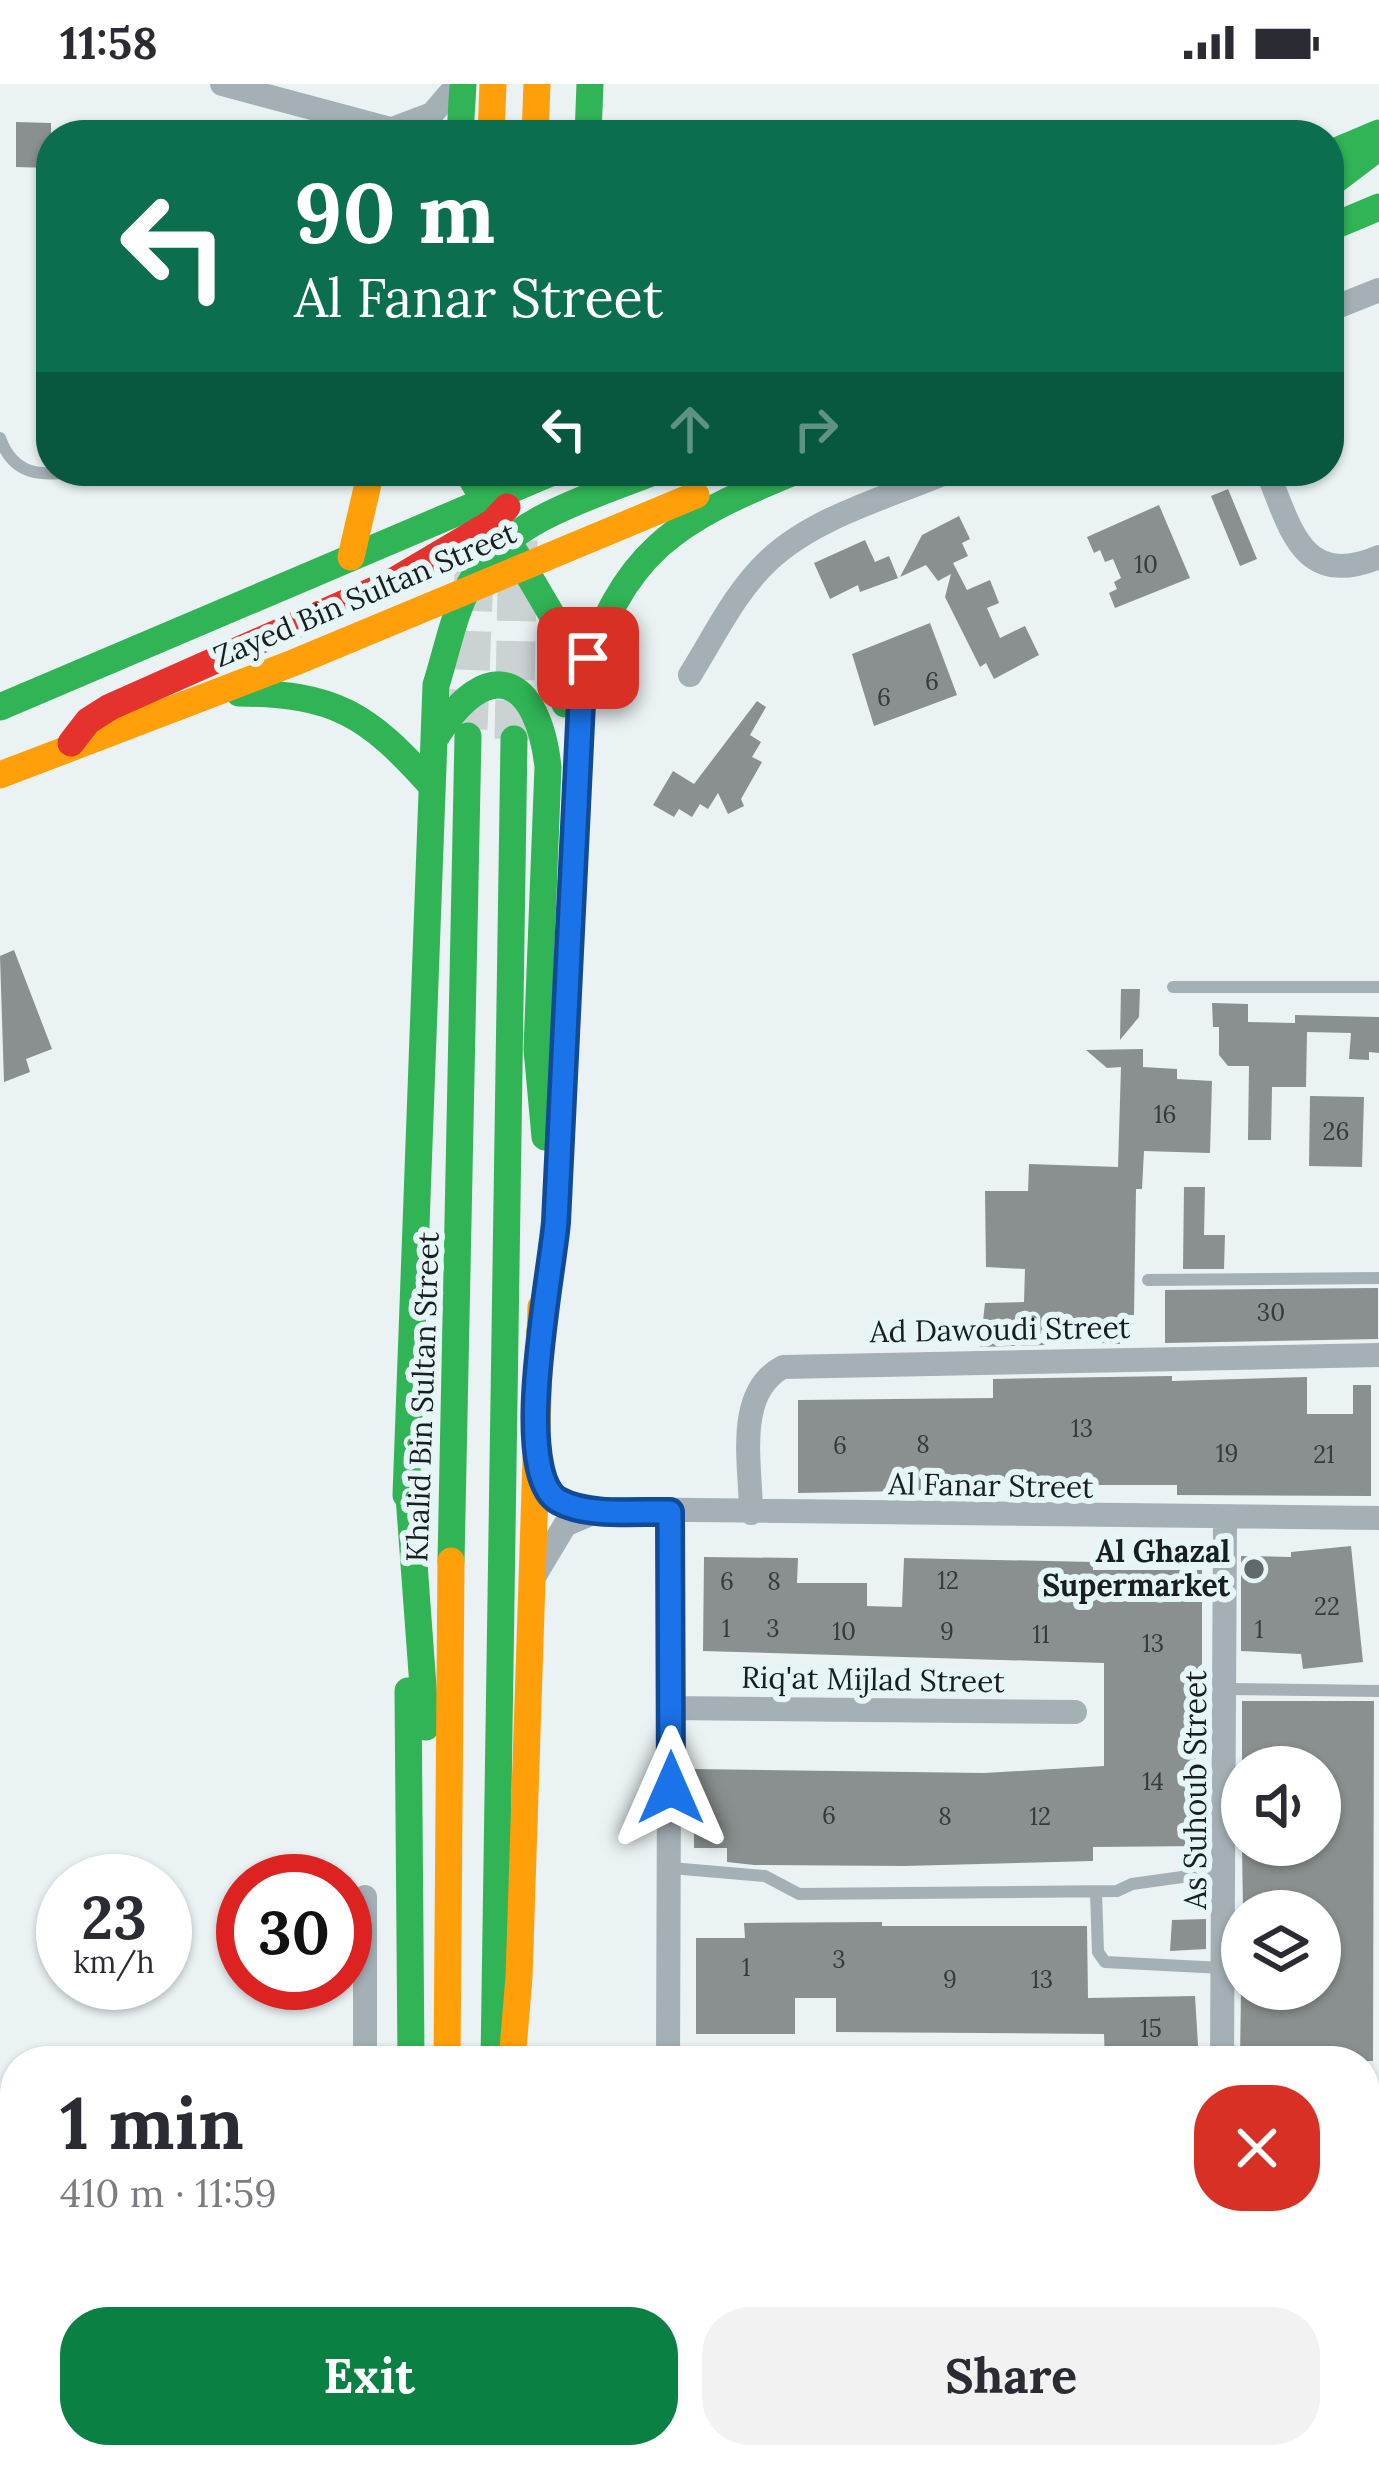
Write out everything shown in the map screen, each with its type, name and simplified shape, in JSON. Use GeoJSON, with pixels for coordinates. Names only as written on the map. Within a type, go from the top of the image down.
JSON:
{"type":"FeatureCollection","features":[{"type":"Feature","properties":{"kind":"main road"},"geometry":{"type":"LineString","coordinates":[[460,84],[460,120]]}},
{"type":"Feature","properties":{"kind":"main road"},"geometry":{"type":"LineString","coordinates":[[492,120],[494,84]]}},
{"type":"Feature","properties":{"kind":"main road"},"geometry":{"type":"LineString","coordinates":[[536,120],[537,84]]}},
{"type":"Feature","properties":{"kind":"main road"},"geometry":{"type":"LineString","coordinates":[[589,120],[590,84]]}},
{"type":"Feature","properties":{"kind":"main road"},"geometry":{"type":"LineString","coordinates":[[1344,148],[1379,133]]}},
{"type":"Feature","properties":{"kind":"main road"},"geometry":{"type":"LineString","coordinates":[[1344,174],[1379,147]]}},
{"type":"Feature","properties":{"kind":"main road"},"geometry":{"type":"LineString","coordinates":[[1344,222],[1379,207]]}},
{"type":"Feature","properties":{"kind":"main road"},"geometry":{"type":"LineString","coordinates":[[351,557],[368,486]]}},
{"type":"Feature","properties":{"kind":"main road"},"geometry":{"type":"LineString","coordinates":[[475,486],[559,627],[566,676],[513,2046]]}},
{"type":"Feature","properties":{"kind":"main road","name":"Zayed Bin Sultan Street"},"geometry":{"type":"LineString","coordinates":[[0,776],[469,588],[524,486]]}},
{"type":"Feature","properties":{"kind":"main road"},"geometry":{"type":"LineString","coordinates":[[64,751],[88,722],[110,707],[501,532],[618,486]]}},
{"type":"Feature","properties":{"kind":"main road","name":"Zayed Bin Sultan Street"},"geometry":{"type":"LineString","coordinates":[[0,707],[351,557],[501,532],[692,486]]}},
{"type":"Feature","properties":{"kind":"main road"},"geometry":{"type":"LineString","coordinates":[[540,1330],[556,1222],[582,682],[588,658],[628,585],[666,536],[703,511],[761,486]]}},
{"type":"Feature","properties":{"kind":"main road"},"geometry":{"type":"LineString","coordinates":[[411,2046],[411,1790],[404,1575],[430,750],[436,685],[469,588]]}},
{"type":"Feature","properties":{"kind":"main road"},"geometry":{"type":"LineString","coordinates":[[430,750],[453,705],[476,688],[504,686],[518,691],[529,698],[544,722],[548,766],[537,1049],[547,1151]]}},
{"type":"Feature","properties":{"kind":"main road"},"geometry":{"type":"LineString","coordinates":[[212,694],[297,693],[348,707],[373,723],[430,784]]}},
{"type":"Feature","properties":{"kind":"main road","name":"Khalid Bin Sultan Street"},"geometry":{"type":"LineString","coordinates":[[447,2046],[451,1552],[468,736]]}},
{"type":"Feature","properties":{"kind":"main road"},"geometry":{"type":"LineString","coordinates":[[494,2046],[514,739]]}},
{"type":"Feature","properties":{"kind":"main road"},"geometry":{"type":"LineString","coordinates":[[407,1469],[435,1884],[438,2046]]}},
{"type":"Feature","properties":{"kind":"street"},"geometry":{"type":"LineString","coordinates":[[222,84],[361,120]]}},
{"type":"Feature","properties":{"kind":"street"},"geometry":{"type":"LineString","coordinates":[[422,120],[460,84]]}},
{"type":"Feature","properties":{"kind":"street"},"geometry":{"type":"LineString","coordinates":[[1344,304],[1379,290]]}},
{"type":"Feature","properties":{"kind":"street"},"geometry":{"type":"LineString","coordinates":[[690,675],[742,592],[779,551],[810,531],[915,486]]}},
{"type":"Feature","properties":{"kind":"street"},"geometry":{"type":"LineString","coordinates":[[1273,486],[1293,534],[1311,558],[1339,568],[1379,557]]}},
{"type":"Feature","properties":{"kind":"street","name":"Ad Dawoudi Street"},"geometry":{"type":"LineString","coordinates":[[751,1513],[753,1398],[770,1374],[783,1366],[1379,1355]]}},
{"type":"Feature","properties":{"kind":"street","name":"Al Fanar Street"},"geometry":{"type":"LineString","coordinates":[[535,1463],[544,1488],[557,1501],[603,1509],[1379,1518]]}},
{"type":"Feature","properties":{"kind":"street"},"geometry":{"type":"LineString","coordinates":[[532,1579],[565,1525],[603,1509]]}},
{"type":"Feature","properties":{"kind":"street"},"geometry":{"type":"LineString","coordinates":[[668,2046],[670,1512]]}},
{"type":"Feature","properties":{"kind":"street","name":"As Suhoub Street"},"geometry":{"type":"LineString","coordinates":[[1225,1519],[1226,1890]]}},
{"type":"Feature","properties":{"kind":"street","name":"Riq'at Mijlad Street"},"geometry":{"type":"LineString","coordinates":[[671,1708],[1075,1712]]}},
{"type":"Feature","properties":{"kind":"street"},"geometry":{"type":"LineString","coordinates":[[365,2010],[365,2046]]}},
{"type":"Feature","properties":{"kind":"street","name":"As Suhoub Street"},"geometry":{"type":"LineString","coordinates":[[1222,2046],[1223,2010]]}},
{"type":"Feature","properties":{"kind":"lane"},"geometry":{"type":"LineString","coordinates":[[0,438],[8,458],[36,473]]}},
{"type":"Feature","properties":{"kind":"lane"},"geometry":{"type":"LineString","coordinates":[[1173,987],[1379,987]]}},
{"type":"Feature","properties":{"kind":"lane"},"geometry":{"type":"LineString","coordinates":[[1148,1280],[1379,1278]]}},
{"type":"Feature","properties":{"kind":"lane"},"geometry":{"type":"LineString","coordinates":[[1227,1689],[1379,1691]]}},
{"type":"Feature","properties":{"kind":"lane"},"geometry":{"type":"LineString","coordinates":[[670,1868],[765,1876],[799,1894],[1096,1892],[1226,1870]]}},
{"type":"Feature","properties":{"kind":"lane"},"geometry":{"type":"LineString","coordinates":[[1096,1892],[1098,1952],[1105,1962],[1221,1968]]}},
{"type":"Feature","properties":{"kind":"building"},"geometry":{"type":"Polygon","coordinates":[[[16,122],[36,123],[36,168],[16,167],[16,122]]]}},
{"type":"Feature","properties":{"kind":"building"},"geometry":{"type":"Polygon","coordinates":[[[1228,489],[1257,559],[1240,566],[1211,496],[1228,489]]]}},
{"type":"Feature","properties":{"kind":"building"},"geometry":{"type":"Polygon","coordinates":[[[1159,505],[1190,578],[1115,608],[1109,593],[1117,589],[1114,582],[1121,578],[1113,559],[1105,562],[1100,550],[1094,553],[1087,537],[1159,505]]]}},
{"type":"Feature","properties":{"kind":"building"},"geometry":{"type":"Polygon","coordinates":[[[959,516],[970,539],[962,543],[968,556],[953,563],[967,590],[990,580],[999,603],[987,608],[1000,638],[1025,626],[1039,655],[994,679],[986,663],[980,667],[945,597],[951,574],[938,581],[926,565],[900,577],[922,535],[959,516]]]}},
{"type":"Feature","properties":{"kind":"building"},"geometry":{"type":"Polygon","coordinates":[[[865,540],[875,562],[889,556],[898,578],[860,592],[858,585],[830,599],[814,563],[865,540]]]}},
{"type":"Feature","properties":{"kind":"building"},"geometry":{"type":"Polygon","coordinates":[[[930,623],[957,695],[874,726],[852,654],[930,623]]]}},
{"type":"Feature","properties":{"kind":"building"},"geometry":{"type":"Polygon","coordinates":[[[757,701],[766,707],[750,735],[761,742],[752,757],[762,762],[741,799],[744,806],[728,814],[718,793],[708,809],[700,804],[692,817],[679,809],[674,817],[653,805],[673,771],[694,784],[757,701]]]}},
{"type":"Feature","properties":{"kind":"building"},"geometry":{"type":"Polygon","coordinates":[[[14,950],[52,1049],[26,1059],[30,1072],[4,1082],[0,956],[14,950]]]}},
{"type":"Feature","properties":{"kind":"building"},"geometry":{"type":"Polygon","coordinates":[[[1121,989],[1140,989],[1139,1017],[1120,1040],[1121,989]]]}},
{"type":"Feature","properties":{"kind":"building"},"geometry":{"type":"Polygon","coordinates":[[[1212,1003],[1248,1004],[1248,1022],[1295,1023],[1295,1015],[1379,1017],[1379,1053],[1369,1052],[1369,1060],[1349,1059],[1351,1033],[1307,1032],[1306,1087],[1272,1087],[1271,1140],[1248,1140],[1249,1066],[1228,1066],[1219,1055],[1219,1027],[1213,1027],[1212,1003]]]}},
{"type":"Feature","properties":{"kind":"building"},"geometry":{"type":"Polygon","coordinates":[[[1143,1049],[1143,1067],[1177,1069],[1177,1079],[1212,1081],[1210,1153],[1144,1151],[1142,1189],[1136,1189],[1134,1315],[1119,1315],[1120,1344],[1047,1340],[1046,1345],[980,1347],[985,1303],[1024,1302],[1025,1269],[986,1267],[985,1191],[1028,1191],[1029,1164],[1118,1167],[1121,1067],[1107,1068],[1086,1050],[1143,1049]]]}},
{"type":"Feature","properties":{"kind":"building"},"geometry":{"type":"Polygon","coordinates":[[[1310,1096],[1364,1097],[1362,1167],[1309,1166],[1310,1096]]]}},
{"type":"Feature","properties":{"kind":"building"},"geometry":{"type":"Polygon","coordinates":[[[1184,1187],[1205,1187],[1204,1235],[1225,1235],[1224,1269],[1183,1269],[1184,1187]]]}},
{"type":"Feature","properties":{"kind":"building"},"geometry":{"type":"Polygon","coordinates":[[[1378,1288],[1378,1339],[1165,1343],[1165,1290],[1378,1288]]]}},
{"type":"Feature","properties":{"kind":"building"},"geometry":{"type":"Polygon","coordinates":[[[1172,1376],[1172,1381],[1307,1377],[1307,1414],[1353,1414],[1353,1385],[1371,1385],[1371,1496],[1177,1495],[1177,1485],[963,1485],[963,1490],[798,1493],[798,1400],[993,1398],[993,1379],[1172,1376]]]}},
{"type":"Feature","properties":{"kind":"building"},"geometry":{"type":"Polygon","coordinates":[[[1351,1546],[1363,1662],[1303,1669],[1301,1654],[1241,1651],[1241,1556],[1291,1557],[1291,1552],[1351,1546]]]}},
{"type":"Feature","properties":{"kind":"building"},"geometry":{"type":"Polygon","coordinates":[[[704,1557],[798,1558],[797,1583],[867,1583],[867,1606],[902,1607],[904,1558],[1093,1562],[1093,1570],[1202,1570],[1202,1680],[1189,1681],[1190,1701],[1202,1701],[1202,1846],[1093,1847],[1093,1861],[904,1866],[754,1865],[727,1862],[727,1848],[694,1848],[694,1769],[984,1773],[1104,1766],[1104,1663],[703,1651],[704,1557]]]}},
{"type":"Feature","properties":{"kind":"building"},"geometry":{"type":"Polygon","coordinates":[[[1242,1701],[1374,1701],[1373,2046],[1240,2046],[1241,2010],[1341,2010],[1341,1890],[1243,1890],[1242,1866],[1341,1866],[1341,1746],[1242,1746],[1242,1701]]]}},
{"type":"Feature","properties":{"kind":"building"},"geometry":{"type":"Polygon","coordinates":[[[1206,1919],[1206,1949],[1170,1951],[1172,1920],[1206,1919]]]}},
{"type":"Feature","properties":{"kind":"building"},"geometry":{"type":"Polygon","coordinates":[[[744,1923],[1087,1926],[1088,1998],[1195,1996],[1198,2046],[1104,2046],[1104,2034],[836,2032],[836,1998],[795,1998],[795,2034],[696,2034],[696,1938],[745,1938],[744,1923]]]}},
{"type":"Feature","properties":{"kind":"tunnel"},"geometry":{"type":"LineString","coordinates":[[514,739],[518,540]]}},
{"type":"Feature","properties":{"kind":"tunnel"},"geometry":{"type":"LineString","coordinates":[[468,729],[474,572]]}},
{"type":"Feature","properties":{"kind":"traffic: fast"},"geometry":{"type":"LineString","coordinates":[[461,120],[463,84]]}},
{"type":"Feature","properties":{"kind":"traffic: fast"},"geometry":{"type":"LineString","coordinates":[[589,120],[590,84]]}},
{"type":"Feature","properties":{"kind":"traffic: fast"},"geometry":{"type":"LineString","coordinates":[[1344,148],[1379,133]]}},
{"type":"Feature","properties":{"kind":"traffic: fast"},"geometry":{"type":"LineString","coordinates":[[1344,174],[1379,147]]}},
{"type":"Feature","properties":{"kind":"traffic: fast"},"geometry":{"type":"LineString","coordinates":[[1344,222],[1379,207]]}},
{"type":"Feature","properties":{"kind":"traffic: fast"},"geometry":{"type":"LineString","coordinates":[[476,486],[559,627],[565,649],[565,704]]}},
{"type":"Feature","properties":{"kind":"traffic: fast"},"geometry":{"type":"LineString","coordinates":[[0,707],[520,486]]}},
{"type":"Feature","properties":{"kind":"traffic: fast"},"geometry":{"type":"LineString","coordinates":[[406,1495],[436,685],[463,597],[494,552],[560,509],[618,486]]}},
{"type":"Feature","properties":{"kind":"traffic: fast"},"geometry":{"type":"LineString","coordinates":[[540,1331],[556,1222],[582,683],[598,638],[636,571],[685,525],[760,486]]}},
{"type":"Feature","properties":{"kind":"traffic: fast"},"geometry":{"type":"LineString","coordinates":[[436,737],[455,710],[474,693],[492,686],[508,686],[522,695],[542,736],[548,767],[537,1049],[545,1137]]}},
{"type":"Feature","properties":{"kind":"traffic: fast"},"geometry":{"type":"LineString","coordinates":[[239,693],[300,698],[347,713],[387,740],[430,784]]}},
{"type":"Feature","properties":{"kind":"traffic: fast"},"geometry":{"type":"LineString","coordinates":[[451,1561],[468,736]]}},
{"type":"Feature","properties":{"kind":"traffic: fast"},"geometry":{"type":"LineString","coordinates":[[494,2046],[514,739]]}},
{"type":"Feature","properties":{"kind":"traffic: fast"},"geometry":{"type":"LineString","coordinates":[[407,1469],[426,1727]]}},
{"type":"Feature","properties":{"kind":"traffic: fast"},"geometry":{"type":"LineString","coordinates":[[408,1691],[411,2046]]}},
{"type":"Feature","properties":{"kind":"traffic: slow"},"geometry":{"type":"LineString","coordinates":[[492,120],[493,84]]}},
{"type":"Feature","properties":{"kind":"traffic: slow"},"geometry":{"type":"LineString","coordinates":[[536,120],[537,84]]}},
{"type":"Feature","properties":{"kind":"traffic: slow"},"geometry":{"type":"LineString","coordinates":[[351,557],[368,486]]}},
{"type":"Feature","properties":{"kind":"traffic: slow"},"geometry":{"type":"LineString","coordinates":[[0,775],[293,663],[696,495]]}},
{"type":"Feature","properties":{"kind":"traffic: slow"},"geometry":{"type":"LineString","coordinates":[[513,2046],[541,1307]]}},
{"type":"Feature","properties":{"kind":"traffic: slow"},"geometry":{"type":"LineString","coordinates":[[447,2046],[451,1561]]}},
{"type":"Feature","properties":{"kind":"traffic: jam"},"geometry":{"type":"LineString","coordinates":[[71,743],[88,721],[110,707],[390,583],[493,522],[507,507]]}},
{"type":"Feature","properties":{"kind":"place","name":"Al Ghazal Supermarket"},"geometry":{"type":"Point","coordinates":[1254,1569]}},
{"type":"Feature","properties":{"kind":"route"},"geometry":{"type":"LineString","coordinates":[[588,658],[582,682],[556,1222],[540,1330],[535,1463],[544,1488],[557,1501],[577,1507],[670,1512],[671,1788]]}}]}
